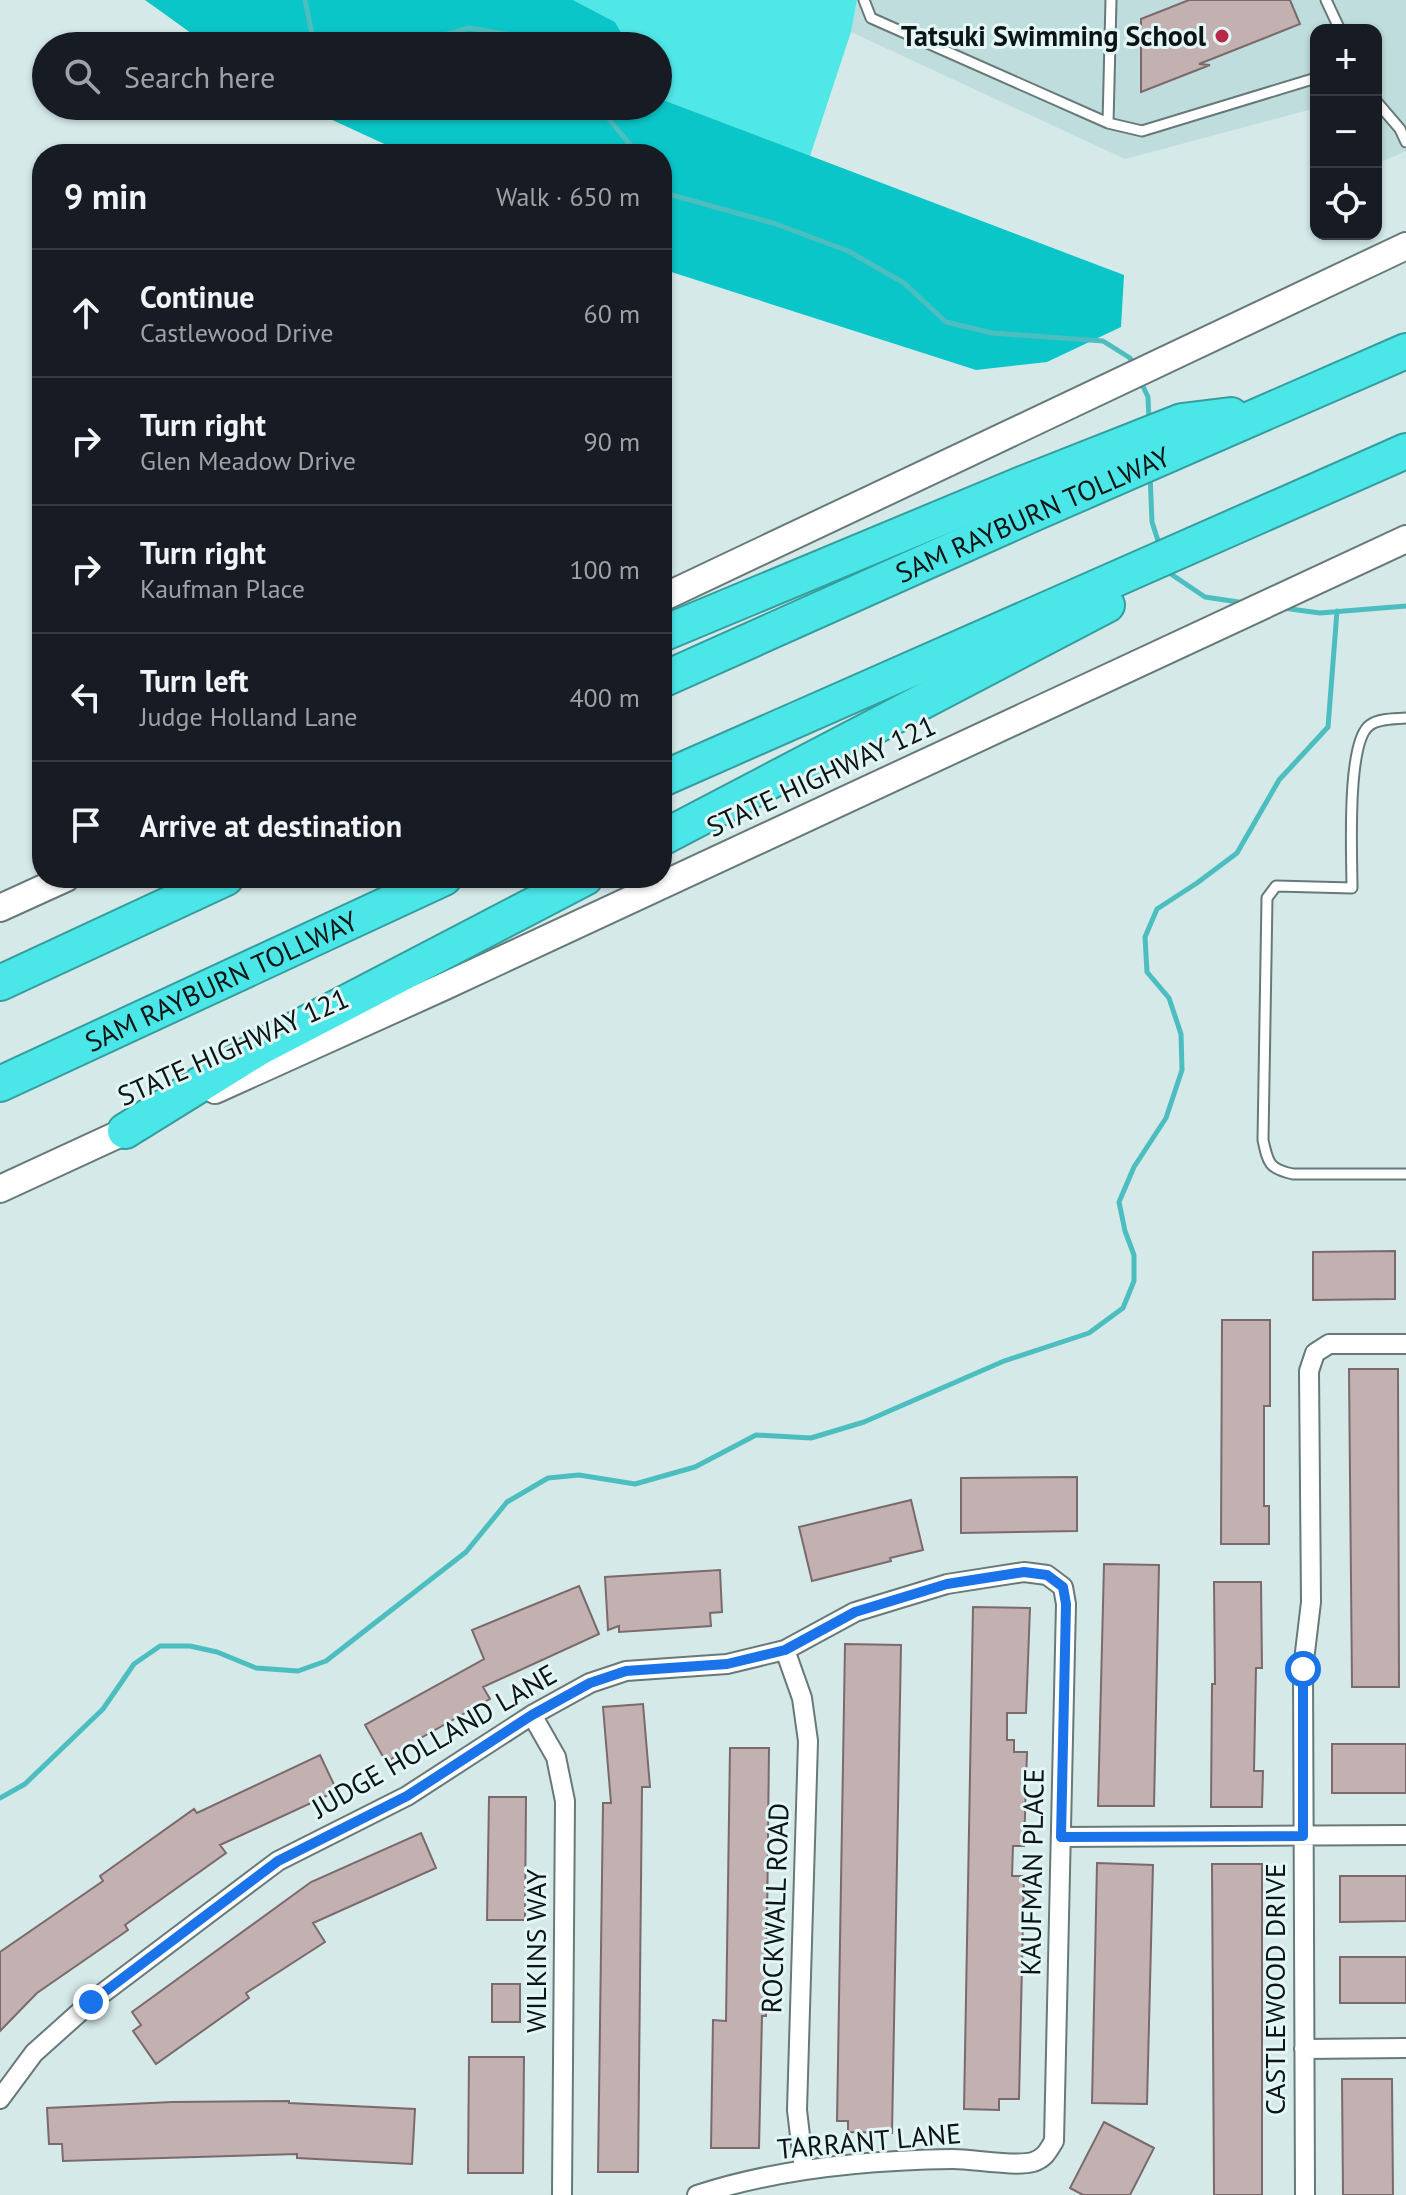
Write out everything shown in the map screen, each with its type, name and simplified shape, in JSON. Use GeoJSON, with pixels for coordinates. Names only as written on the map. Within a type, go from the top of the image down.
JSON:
{"type":"FeatureCollection","features":[{"type":"Feature","properties":{"kind":"highway","name":"SAM RAYBURN TOLLWAY"},"geometry":{"type":"LineString","coordinates":[[672,675],[1028,498],[1268,411],[1406,351]]}},
{"type":"Feature","properties":{"kind":"highway"},"geometry":{"type":"LineString","coordinates":[[672,775],[1161,575],[1198,541],[1397,455]]}},
{"type":"Feature","properties":{"kind":"highway"},"geometry":{"type":"LineString","coordinates":[[672,630],[1028,498]]}},
{"type":"Feature","properties":{"kind":"highway"},"geometry":{"type":"LineString","coordinates":[[672,832],[1077,608]]}},
{"type":"Feature","properties":{"kind":"highway"},"geometry":{"type":"LineString","coordinates":[[0,983],[204,888]]}},
{"type":"Feature","properties":{"kind":"highway","name":"SAM RAYBURN TOLLWAY"},"geometry":{"type":"LineString","coordinates":[[0,1084],[422,888]]}},
{"type":"Feature","properties":{"kind":"highway"},"geometry":{"type":"LineString","coordinates":[[125,1131],[259,1048],[566,888]]}},
{"type":"Feature","properties":{"kind":"main road"},"geometry":{"type":"LineString","coordinates":[[672,593],[1406,246]]}},
{"type":"Feature","properties":{"kind":"main road","name":"STATE HIGHWAY 121"},"geometry":{"type":"LineString","coordinates":[[672,880],[1406,539]]}},
{"type":"Feature","properties":{"kind":"main road"},"geometry":{"type":"LineString","coordinates":[[0,908],[44,888]]}},
{"type":"Feature","properties":{"kind":"main road","name":"STATE HIGHWAY 121"},"geometry":{"type":"LineString","coordinates":[[0,1189],[656,888]]}},
{"type":"Feature","properties":{"kind":"street","name":"CASTLEWOOD DRIVE"},"geometry":{"type":"LineString","coordinates":[[1305,2195],[1303,1669],[1311,1602],[1309,1371],[1315,1353],[1329,1344],[1406,1344]]}},
{"type":"Feature","properties":{"kind":"street","name":"JUDGE HOLLAND LANE"},"geometry":{"type":"LineString","coordinates":[[0,2099],[34,2053],[91,2002],[278,1861],[407,1796],[532,1715],[590,1683],[626,1671],[727,1664],[785,1650],[855,1612],[947,1584],[1024,1572],[1047,1575],[1063,1587]]}},
{"type":"Feature","properties":{"kind":"street","name":"KAUFMAN PLACE"},"geometry":{"type":"LineString","coordinates":[[1045,2156],[1054,2141],[1066,1604],[1063,1587]]}},
{"type":"Feature","properties":{"kind":"street","name":"ROCKWALL ROAD"},"geometry":{"type":"LineString","coordinates":[[785,1650],[802,1698],[808,1741],[797,2110],[804,2170]]}},
{"type":"Feature","properties":{"kind":"street","name":"WILKINS WAY"},"geometry":{"type":"LineString","coordinates":[[532,1715],[556,1757],[565,1801],[562,2195]]}},
{"type":"Feature","properties":{"kind":"street"},"geometry":{"type":"LineString","coordinates":[[1061,1837],[1406,1835]]}},
{"type":"Feature","properties":{"kind":"street"},"geometry":{"type":"LineString","coordinates":[[1304,2049],[1406,2048]]}},
{"type":"Feature","properties":{"kind":"street","name":"TARRANT LANE"},"geometry":{"type":"LineString","coordinates":[[697,2195],[734,2183],[804,2170],[953,2159],[1032,2162],[1045,2156]]}},
{"type":"Feature","properties":{"kind":"lane"},"geometry":{"type":"LineString","coordinates":[[864,0],[871,18],[1108,123],[1142,131],[1310,80]]}},
{"type":"Feature","properties":{"kind":"lane"},"geometry":{"type":"LineString","coordinates":[[1108,123],[1111,0]]}},
{"type":"Feature","properties":{"kind":"lane"},"geometry":{"type":"LineString","coordinates":[[1326,0],[1337,24]]}},
{"type":"Feature","properties":{"kind":"lane"},"geometry":{"type":"LineString","coordinates":[[1382,107],[1403,128],[1406,142]]}},
{"type":"Feature","properties":{"kind":"lane"},"geometry":{"type":"LineString","coordinates":[[1406,718],[1371,724],[1361,734],[1353,767],[1352,888],[1276,886],[1267,898],[1263,1140],[1267,1161],[1279,1171],[1293,1174],[1406,1174]]}},
{"type":"Feature","properties":{"kind":"shaded area"},"geometry":{"type":"Polygon","coordinates":[[[145,0],[573,0],[615,22],[621,32],[190,32],[145,0]]]}},
{"type":"Feature","properties":{"kind":"shaded area"},"geometry":{"type":"Polygon","coordinates":[[[573,0],[857,0],[851,32],[810,156],[672,103],[672,32],[621,32],[615,22],[573,0]]]}},
{"type":"Feature","properties":{"kind":"shaded area"},"geometry":{"type":"Polygon","coordinates":[[[857,0],[1406,0],[1406,151],[1382,162],[1382,24],[1310,24],[1310,110],[1125,159],[851,32],[857,0]]]}},
{"type":"Feature","properties":{"kind":"shaded area"},"geometry":{"type":"Polygon","coordinates":[[[672,103],[1124,275],[1121,327],[1047,362],[976,370],[672,272],[672,144],[384,144],[332,120],[672,120],[672,103]]]}},
{"type":"Feature","properties":{"kind":"building"},"geometry":{"type":"Polygon","coordinates":[[[1189,0],[1290,0],[1300,24],[1199,64],[1210,65],[1141,92],[1141,19],[1189,0]]]}},
{"type":"Feature","properties":{"kind":"building"},"geometry":{"type":"Polygon","coordinates":[[[1395,1251],[1395,1299],[1313,1300],[1313,1252],[1395,1251]]]}},
{"type":"Feature","properties":{"kind":"building"},"geometry":{"type":"Polygon","coordinates":[[[1222,1320],[1270,1320],[1270,1406],[1264,1406],[1264,1506],[1269,1506],[1269,1544],[1221,1544],[1222,1320]]]}},
{"type":"Feature","properties":{"kind":"building"},"geometry":{"type":"Polygon","coordinates":[[[1349,1369],[1398,1369],[1399,1687],[1352,1687],[1349,1369]]]}},
{"type":"Feature","properties":{"kind":"building"},"geometry":{"type":"Polygon","coordinates":[[[1077,1477],[1077,1531],[961,1533],[961,1478],[1077,1477]]]}},
{"type":"Feature","properties":{"kind":"building"},"geometry":{"type":"Polygon","coordinates":[[[911,1500],[923,1550],[812,1581],[799,1527],[911,1500]]]}},
{"type":"Feature","properties":{"kind":"building"},"geometry":{"type":"Polygon","coordinates":[[[1104,1564],[1159,1565],[1154,1806],[1098,1806],[1104,1564]]]}},
{"type":"Feature","properties":{"kind":"building"},"geometry":{"type":"Polygon","coordinates":[[[720,1570],[722,1612],[710,1613],[711,1626],[619,1632],[619,1626],[608,1630],[605,1577],[720,1570]]]}},
{"type":"Feature","properties":{"kind":"building"},"geometry":{"type":"Polygon","coordinates":[[[1214,1582],[1261,1582],[1262,1668],[1256,1668],[1254,1771],[1263,1771],[1262,1807],[1211,1807],[1214,1582]]]}},
{"type":"Feature","properties":{"kind":"building"},"geometry":{"type":"Polygon","coordinates":[[[579,1586],[599,1634],[483,1687],[490,1699],[419,1739],[421,1742],[386,1762],[365,1725],[484,1659],[472,1630],[579,1586]]]}},
{"type":"Feature","properties":{"kind":"building"},"geometry":{"type":"Polygon","coordinates":[[[973,1607],[1030,1608],[1026,1713],[1007,1713],[1007,1740],[1014,1740],[1014,1752],[1027,1752],[1024,1846],[1013,1846],[1012,1876],[1024,1876],[1019,2099],[999,2099],[999,2110],[964,2109],[973,1607]]]}},
{"type":"Feature","properties":{"kind":"building"},"geometry":{"type":"Polygon","coordinates":[[[845,1644],[901,1645],[892,2133],[848,2132],[848,2121],[837,2121],[845,1644]]]}},
{"type":"Feature","properties":{"kind":"building"},"geometry":{"type":"Polygon","coordinates":[[[643,1704],[650,1787],[642,1787],[638,2172],[598,2172],[603,1803],[611,1803],[603,1707],[643,1704]]]}},
{"type":"Feature","properties":{"kind":"building"},"geometry":{"type":"Polygon","coordinates":[[[1332,1744],[1406,1744],[1406,1793],[1332,1793],[1332,1744]]]}},
{"type":"Feature","properties":{"kind":"building"},"geometry":{"type":"Polygon","coordinates":[[[730,1748],[769,1748],[766,2016],[762,2016],[759,2148],[711,2148],[713,2020],[726,2021],[730,1748]]]}},
{"type":"Feature","properties":{"kind":"building"},"geometry":{"type":"Polygon","coordinates":[[[320,1755],[337,1791],[220,1845],[226,1853],[125,1925],[128,1930],[37,1993],[0,2031],[0,1952],[103,1881],[100,1876],[194,1809],[197,1813],[320,1755]]]}},
{"type":"Feature","properties":{"kind":"building"},"geometry":{"type":"Polygon","coordinates":[[[489,1797],[526,1797],[525,1920],[487,1920],[489,1797]]]}},
{"type":"Feature","properties":{"kind":"building"},"geometry":{"type":"Polygon","coordinates":[[[421,1833],[436,1868],[313,1923],[325,1942],[246,1993],[249,1998],[156,2064],[133,2031],[141,2025],[132,2012],[311,1882],[421,1833]]]}},
{"type":"Feature","properties":{"kind":"building"},"geometry":{"type":"Polygon","coordinates":[[[1097,1863],[1153,1865],[1147,2104],[1092,2103],[1097,1863]]]}},
{"type":"Feature","properties":{"kind":"building"},"geometry":{"type":"Polygon","coordinates":[[[1212,1864],[1262,1864],[1262,2195],[1214,2195],[1212,1864]]]}},
{"type":"Feature","properties":{"kind":"building"},"geometry":{"type":"Polygon","coordinates":[[[1340,1876],[1406,1876],[1406,1921],[1340,1922],[1340,1876]]]}},
{"type":"Feature","properties":{"kind":"building"},"geometry":{"type":"Polygon","coordinates":[[[1340,1957],[1406,1957],[1406,2003],[1340,2003],[1340,1957]]]}},
{"type":"Feature","properties":{"kind":"building"},"geometry":{"type":"Polygon","coordinates":[[[492,1984],[520,1984],[520,2022],[492,2022],[492,1984]]]}},
{"type":"Feature","properties":{"kind":"building"},"geometry":{"type":"Polygon","coordinates":[[[469,2057],[524,2057],[523,2173],[468,2173],[469,2057]]]}},
{"type":"Feature","properties":{"kind":"building"},"geometry":{"type":"Polygon","coordinates":[[[1342,2079],[1392,2079],[1393,2195],[1343,2195],[1342,2079]]]}},
{"type":"Feature","properties":{"kind":"building"},"geometry":{"type":"Polygon","coordinates":[[[289,2101],[415,2109],[412,2164],[297,2158],[297,2154],[63,2161],[62,2144],[49,2144],[47,2108],[289,2101]]]}},
{"type":"Feature","properties":{"kind":"building"},"geometry":{"type":"Polygon","coordinates":[[[1104,2122],[1154,2148],[1130,2195],[1083,2195],[1070,2188],[1104,2122]]]}},
{"type":"Feature","properties":{"kind":"waterway"},"geometry":{"type":"LineString","coordinates":[[305,0],[312,32]]}},
{"type":"Feature","properties":{"kind":"waterway"},"geometry":{"type":"LineString","coordinates":[[455,32],[469,28],[493,32]]}},
{"type":"Feature","properties":{"kind":"waterway"},"geometry":{"type":"LineString","coordinates":[[610,120],[630,144]]}},
{"type":"Feature","properties":{"kind":"waterway"},"geometry":{"type":"LineString","coordinates":[[672,195],[776,224],[848,251],[904,283],[946,322],[992,333],[1103,341],[1130,358],[1134,367]]}},
{"type":"Feature","properties":{"kind":"waterway"},"geometry":{"type":"LineString","coordinates":[[1140,380],[1148,397],[1149,420]]}},
{"type":"Feature","properties":{"kind":"waterway"},"geometry":{"type":"LineString","coordinates":[[1150,474],[1152,522],[1160,547]]}},
{"type":"Feature","properties":{"kind":"waterway"},"geometry":{"type":"LineString","coordinates":[[1168,572],[1205,597],[1245,603]]}},
{"type":"Feature","properties":{"kind":"waterway"},"geometry":{"type":"LineString","coordinates":[[1283,608],[1320,613],[1406,606]]}},
{"type":"Feature","properties":{"kind":"waterway"},"geometry":{"type":"LineString","coordinates":[[0,1798],[25,1784],[103,1709],[134,1664],[160,1646],[190,1646],[217,1652],[256,1668],[298,1671],[326,1661],[466,1552],[507,1502],[548,1478],[579,1475],[635,1484],[695,1467],[756,1435],[811,1438],[864,1422],[1004,1361],[1089,1333],[1123,1308],[1134,1281],[1134,1255],[1119,1202],[1134,1167],[1166,1118],[1182,1070],[1181,1034],[1169,998],[1147,972],[1145,937],[1157,909],[1237,853],[1279,780],[1328,727],[1337,611]]}},
{"type":"Feature","properties":{"kind":"place","name":"Tatsuki Swimming School"},"geometry":{"type":"Point","coordinates":[1222,36]}},
{"type":"Feature","properties":{"kind":"route"},"geometry":{"type":"LineString","coordinates":[[91,2002],[278,1861],[407,1796],[532,1715],[590,1683],[626,1671],[727,1664],[785,1650],[855,1612],[947,1584],[1024,1572],[1047,1575],[1063,1587],[1066,1604],[1061,1837],[1303,1836],[1303,1669]]}}]}
